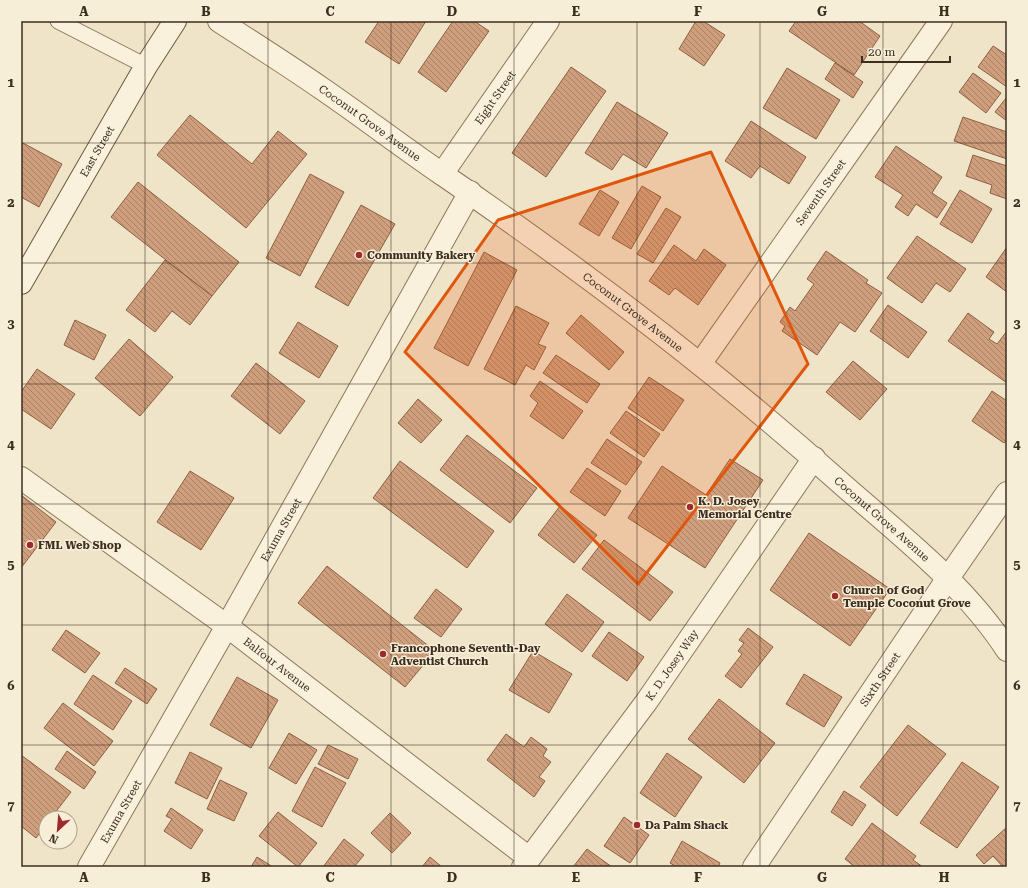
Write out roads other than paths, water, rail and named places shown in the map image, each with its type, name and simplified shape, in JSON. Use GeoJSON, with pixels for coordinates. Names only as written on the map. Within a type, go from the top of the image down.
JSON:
{"type":"FeatureCollection","features":[{"type":"Feature","properties":{"kind":"street","name":"East Street"},"geometry":{"type":"LineString","coordinates":[[21,282],[146,66],[175,21]]}},
{"type":"Feature","properties":{"kind":"street","name":"Coconut Grove Avenue"},"geometry":{"type":"LineString","coordinates":[[220,21],[322,89],[442,174],[470,192],[614,297],[700,364],[814,458],[948,578],[997,635],[1007,650]]}},
{"type":"Feature","properties":{"kind":"street","name":"Eight Street"},"geometry":{"type":"LineString","coordinates":[[442,174],[548,21]]}},
{"type":"Feature","properties":{"kind":"street","name":"Seventh Street"},"geometry":{"type":"LineString","coordinates":[[700,364],[941,21]]}},
{"type":"Feature","properties":{"kind":"street","name":"Exuma Street"},"geometry":{"type":"LineString","coordinates":[[90,867],[228,626],[470,192]]}},
{"type":"Feature","properties":{"kind":"street","name":"K. D. Josey Way"},"geometry":{"type":"LineString","coordinates":[[526,862],[647,701],[814,458]]}},
{"type":"Feature","properties":{"kind":"street","name":"Balfour Avenue"},"geometry":{"type":"LineString","coordinates":[[21,478],[228,626],[526,862]]}},
{"type":"Feature","properties":{"kind":"street","name":"Sixth Street"},"geometry":{"type":"LineString","coordinates":[[754,867],[948,578],[1007,493]]}},
{"type":"Feature","properties":{"kind":"lane"},"geometry":{"type":"LineString","coordinates":[[58,21],[146,66]]}},
{"type":"Feature","properties":{"kind":"place","name":"Community Bakery"},"geometry":{"type":"Point","coordinates":[359,255]}},
{"type":"Feature","properties":{"kind":"place","name":"K. D. Josey Memorial Centre"},"geometry":{"type":"Point","coordinates":[690,507]}},
{"type":"Feature","properties":{"kind":"place","name":"FML Web Shop"},"geometry":{"type":"Point","coordinates":[30,545]}},
{"type":"Feature","properties":{"kind":"place","name":"Church of God Temple Coconut Grove"},"geometry":{"type":"Point","coordinates":[835,596]}},
{"type":"Feature","properties":{"kind":"place","name":"Francophone Seventh-Day Adventist Church"},"geometry":{"type":"Point","coordinates":[383,654]}},
{"type":"Feature","properties":{"kind":"place","name":"Da Palm Shack"},"geometry":{"type":"Point","coordinates":[637,825]}}]}
